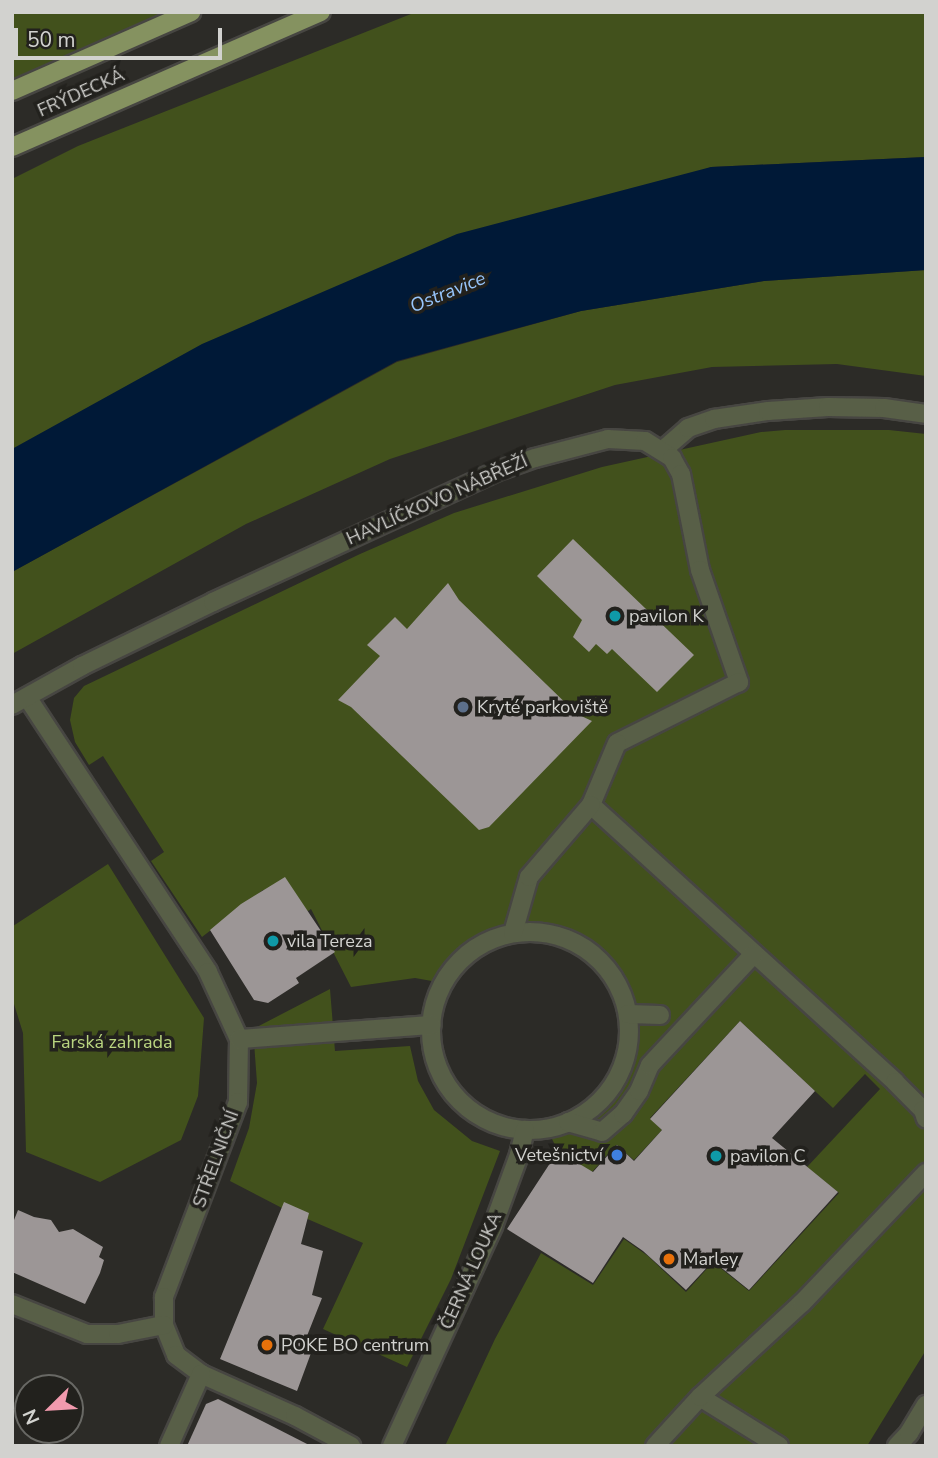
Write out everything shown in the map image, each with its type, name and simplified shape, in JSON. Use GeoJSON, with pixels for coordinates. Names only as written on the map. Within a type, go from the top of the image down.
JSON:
{"type":"FeatureCollection","features":[{"type":"Feature","properties":{"kind":"main road","name":"FRÝDECKÁ"},"geometry":{"type":"LineString","coordinates":[[12,91],[191,12]]}},
{"type":"Feature","properties":{"kind":"main road","name":"FRÝDECKÁ"},"geometry":{"type":"LineString","coordinates":[[12,146],[321,12]]}},
{"type":"Feature","properties":{"kind":"street"},"geometry":{"type":"LineString","coordinates":[[513,933],[529,877],[591,805],[617,743],[739,681],[700,570],[686,490],[672,458],[663,450],[688,428],[714,419],[768,411],[839,407],[926,414]]}},
{"type":"Feature","properties":{"kind":"street","name":"HAVLÍČKOVO NÁBŘEŽÍ"},"geometry":{"type":"LineString","coordinates":[[20,701],[212,602],[495,472],[535,458],[608,439],[645,441],[663,450]]}},
{"type":"Feature","properties":{"kind":"street","name":"STŘELNIČNÍ"},"geometry":{"type":"LineString","coordinates":[[20,701],[208,972],[239,1039],[238,1102],[164,1297],[164,1325],[176,1355],[201,1374],[295,1416],[351,1446]]}},
{"type":"Feature","properties":{"kind":"street"},"geometry":{"type":"LineString","coordinates":[[591,805],[895,1082],[923,1110],[926,1119]]}},
{"type":"Feature","properties":{"kind":"street"},"geometry":{"type":"LineString","coordinates":[[535,931],[557,935],[596,956],[611,973],[622,992],[628,1014],[629,1036],[617,1079],[588,1112],[547,1129],[503,1127],[482,1118],[457,1097],[438,1069],[432,1048],[434,1004],[456,965],[482,944],[513,933],[535,931]]}},
{"type":"Feature","properties":{"kind":"street"},"geometry":{"type":"LineString","coordinates":[[568,1122],[602,1132],[623,1114],[639,1091],[650,1065],[754,954]]}},
{"type":"Feature","properties":{"kind":"street"},"geometry":{"type":"LineString","coordinates":[[628,1014],[660,1015]]}},
{"type":"Feature","properties":{"kind":"street"},"geometry":{"type":"LineString","coordinates":[[239,1039],[431,1025]]}},
{"type":"Feature","properties":{"kind":"street","name":"ČERNÁ LOUKA"},"geometry":{"type":"LineString","coordinates":[[391,1446],[493,1226],[519,1155],[524,1130]]}},
{"type":"Feature","properties":{"kind":"street"},"geometry":{"type":"LineString","coordinates":[[654,1446],[700,1397],[803,1303],[926,1173]]}},
{"type":"Feature","properties":{"kind":"street"},"geometry":{"type":"LineString","coordinates":[[12,1304],[87,1334],[118,1334],[164,1325]]}},
{"type":"Feature","properties":{"kind":"street"},"geometry":{"type":"LineString","coordinates":[[169,1446],[201,1374]]}},
{"type":"Feature","properties":{"kind":"street"},"geometry":{"type":"LineString","coordinates":[[700,1397],[779,1446]]}},
{"type":"Feature","properties":{"kind":"street"},"geometry":{"type":"LineString","coordinates":[[911,1440],[926,1405]]}},
{"type":"Feature","properties":{"kind":"green space"},"geometry":{"type":"Polygon","coordinates":[[[12,12],[191,12],[12,91],[12,12]]]}},
{"type":"Feature","properties":{"kind":"green space"},"geometry":{"type":"Polygon","coordinates":[[[416,12],[926,12],[926,157],[711,167],[12,449],[12,179],[78,146],[416,12]]]}},
{"type":"Feature","properties":{"kind":"green space"},"geometry":{"type":"Polygon","coordinates":[[[926,270],[926,376],[837,364],[712,367],[615,385],[390,459],[246,524],[12,654],[12,572],[397,362],[581,311],[764,281],[926,270]]]}},
{"type":"Feature","properties":{"kind":"green space"},"geometry":{"type":"Polygon","coordinates":[[[889,430],[926,434],[926,1350],[867,1446],[445,1446],[495,1339],[541,1253],[593,1285],[624,1239],[648,1256],[686,1292],[713,1262],[749,1291],[839,1193],[807,1167],[880,1089],[865,1074],[833,1108],[740,1021],[650,1118],[662,1130],[634,1160],[616,1145],[592,1172],[558,1151],[547,1129],[588,1112],[617,1079],[626,1058],[630,1036],[622,992],[611,973],[596,956],[557,935],[535,931],[513,933],[491,939],[472,950],[443,983],[415,978],[351,987],[311,909],[308,911],[263,890],[202,937],[151,861],[164,852],[103,756],[89,765],[75,742],[70,720],[74,698],[84,686],[360,554],[454,513],[602,467],[761,432],[889,430]]]}},
{"type":"Feature","properties":{"kind":"green space","name":"Farská zahrada"},"geometry":{"type":"Polygon","coordinates":[[[108,864],[204,1018],[198,1096],[181,1140],[100,1182],[26,1152],[23,1033],[14,1004],[13,926],[108,864]]]}},
{"type":"Feature","properties":{"kind":"green space"},"geometry":{"type":"Polygon","coordinates":[[[330,989],[335,1051],[410,1046],[418,1081],[434,1110],[472,1141],[500,1151],[451,1279],[407,1367],[323,1329],[363,1243],[282,1208],[230,1181],[249,1128],[257,1083],[253,1029],[330,989]]]}},
{"type":"Feature","properties":{"kind":"water","name":"Ostravice"},"geometry":{"type":"Polygon","coordinates":[[[926,157],[926,270],[764,281],[581,311],[397,361],[12,572],[12,449],[202,344],[457,234],[711,167],[926,157]]]}},
{"type":"Feature","properties":{"kind":"building","name":"pavilon K"},"geometry":{"type":"Polygon","coordinates":[[[573,539],[694,655],[657,692],[612,649],[607,654],[596,644],[589,652],[573,637],[582,620],[537,576],[573,539]]]}},
{"type":"Feature","properties":{"kind":"building","name":"Kryté parkoviště"},"geometry":{"type":"Polygon","coordinates":[[[448,583],[459,600],[577,714],[592,721],[489,827],[479,830],[351,707],[338,700],[380,656],[367,645],[395,617],[407,629],[448,583]]]}},
{"type":"Feature","properties":{"kind":"building","name":"vila Tereza"},"geometry":{"type":"Polygon","coordinates":[[[285,877],[335,952],[296,978],[299,983],[268,1003],[254,1000],[210,930],[241,904],[285,877]]]}},
{"type":"Feature","properties":{"kind":"building","name":"pavilon C"},"geometry":{"type":"Polygon","coordinates":[[[740,1021],[815,1091],[772,1138],[838,1192],[749,1290],[713,1261],[686,1290],[643,1251],[623,1237],[593,1283],[507,1229],[558,1151],[593,1172],[617,1145],[634,1161],[662,1130],[650,1119],[740,1021]]]}},
{"type":"Feature","properties":{"kind":"building"},"geometry":{"type":"Polygon","coordinates":[[[284,1202],[309,1213],[301,1244],[323,1251],[312,1295],[322,1298],[305,1341],[314,1345],[297,1391],[220,1359],[284,1202]]]}},
{"type":"Feature","properties":{"kind":"building"},"geometry":{"type":"Polygon","coordinates":[[[18,1210],[51,1220],[59,1232],[73,1229],[103,1247],[99,1257],[104,1260],[100,1273],[85,1304],[12,1272],[12,1225],[18,1210]]]}},
{"type":"Feature","properties":{"kind":"building"},"geometry":{"type":"Polygon","coordinates":[[[218,1399],[311,1446],[187,1446],[206,1404],[218,1399]]]}},
{"type":"Feature","properties":{"kind":"place","name":"pavilon K"},"geometry":{"type":"Point","coordinates":[615,616]}},
{"type":"Feature","properties":{"kind":"place","name":"Kryté parkoviště"},"geometry":{"type":"Point","coordinates":[463,707]}},
{"type":"Feature","properties":{"kind":"place","name":"vila Tereza"},"geometry":{"type":"Point","coordinates":[273,941]}},
{"type":"Feature","properties":{"kind":"place","name":"Vetešnictví"},"geometry":{"type":"Point","coordinates":[617,1155]}},
{"type":"Feature","properties":{"kind":"place","name":"pavilon C"},"geometry":{"type":"Point","coordinates":[716,1156]}},
{"type":"Feature","properties":{"kind":"place","name":"Marley"},"geometry":{"type":"Point","coordinates":[669,1259]}},
{"type":"Feature","properties":{"kind":"place","name":"POKE BO centrum"},"geometry":{"type":"Point","coordinates":[267,1345]}}]}
